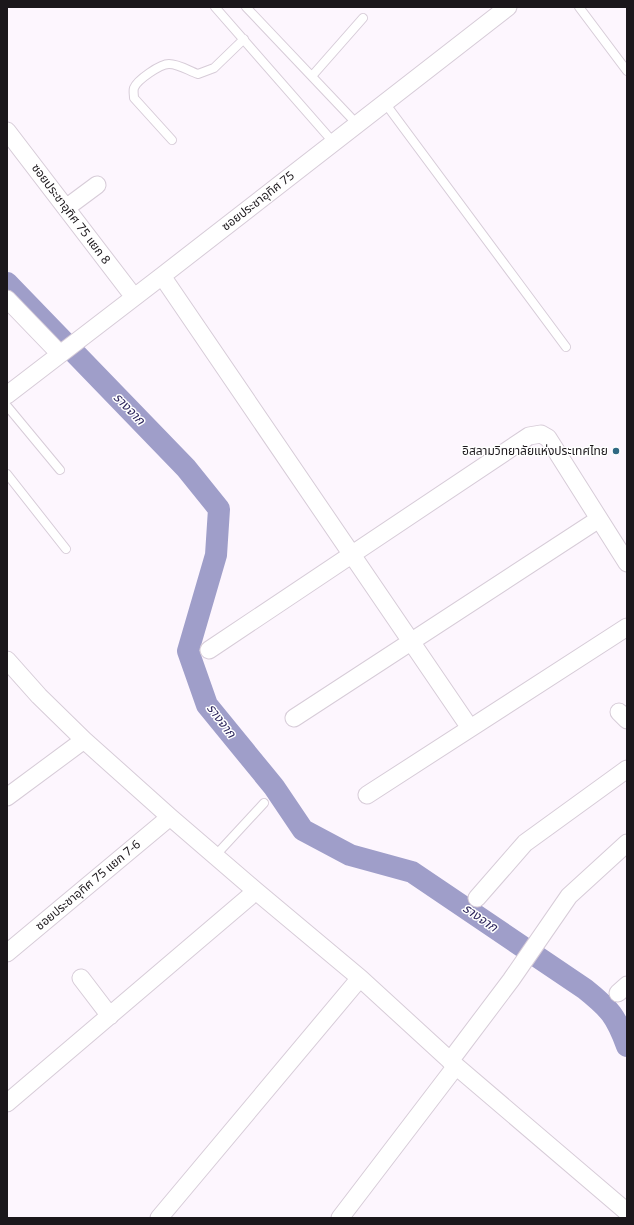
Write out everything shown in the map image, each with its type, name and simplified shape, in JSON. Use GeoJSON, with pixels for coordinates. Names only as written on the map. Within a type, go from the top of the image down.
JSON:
{"type":"FeatureCollection","features":[{"type":"Feature","properties":{"kind":"street","name":"ซอยประชาอุทิศ 75"},"geometry":{"type":"LineString","coordinates":[[7,395],[508,7]]}},
{"type":"Feature","properties":{"kind":"street","name":"ซอยประชาอุทิศ 75 แยก 8"},"geometry":{"type":"LineString","coordinates":[[7,131],[134,297]]}},
{"type":"Feature","properties":{"kind":"street"},"geometry":{"type":"LineString","coordinates":[[66,208],[97,185]]}},
{"type":"Feature","properties":{"kind":"street"},"geometry":{"type":"LineString","coordinates":[[162,276],[470,728]]}},
{"type":"Feature","properties":{"kind":"street"},"geometry":{"type":"LineString","coordinates":[[7,299],[61,353]]}},
{"type":"Feature","properties":{"kind":"street"},"geometry":{"type":"LineString","coordinates":[[209,650],[529,436],[541,434],[548,438],[627,563]]}},
{"type":"Feature","properties":{"kind":"street"},"geometry":{"type":"LineString","coordinates":[[294,718],[599,519]]}},
{"type":"Feature","properties":{"kind":"street"},"geometry":{"type":"LineString","coordinates":[[367,795],[627,627]]}},
{"type":"Feature","properties":{"kind":"street"},"geometry":{"type":"LineString","coordinates":[[7,660],[39,696],[84,740],[170,817],[360,978],[453,1064],[627,1212]]}},
{"type":"Feature","properties":{"kind":"street"},"geometry":{"type":"LineString","coordinates":[[7,797],[84,740]]}},
{"type":"Feature","properties":{"kind":"street"},"geometry":{"type":"LineString","coordinates":[[477,898],[525,842],[627,769]]}},
{"type":"Feature","properties":{"kind":"street","name":"ซอยประชาอุทิศ 75 แยก 7-6"},"geometry":{"type":"LineString","coordinates":[[7,953],[170,817]]}},
{"type":"Feature","properties":{"kind":"street"},"geometry":{"type":"LineString","coordinates":[[340,1218],[453,1064],[569,896],[627,843]]}},
{"type":"Feature","properties":{"kind":"street"},"geometry":{"type":"LineString","coordinates":[[7,1103],[256,891]]}},
{"type":"Feature","properties":{"kind":"street"},"geometry":{"type":"LineString","coordinates":[[81,978],[110,1016]]}},
{"type":"Feature","properties":{"kind":"street"},"geometry":{"type":"LineString","coordinates":[[159,1218],[360,978]]}},
{"type":"Feature","properties":{"kind":"lane"},"geometry":{"type":"LineString","coordinates":[[215,7],[334,142]]}},
{"type":"Feature","properties":{"kind":"lane"},"geometry":{"type":"LineString","coordinates":[[246,7],[357,124]]}},
{"type":"Feature","properties":{"kind":"lane"},"geometry":{"type":"LineString","coordinates":[[579,7],[627,71]]}},
{"type":"Feature","properties":{"kind":"lane"},"geometry":{"type":"LineString","coordinates":[[312,76],[364,18]]}},
{"type":"Feature","properties":{"kind":"lane"},"geometry":{"type":"LineString","coordinates":[[172,140],[134,98],[134,89],[137,84],[163,65],[169,64],[178,66],[198,74],[214,68],[244,39]]}},
{"type":"Feature","properties":{"kind":"lane"},"geometry":{"type":"LineString","coordinates":[[385,103],[566,347]]}},
{"type":"Feature","properties":{"kind":"lane"},"geometry":{"type":"LineString","coordinates":[[7,406],[60,470]]}},
{"type":"Feature","properties":{"kind":"lane"},"geometry":{"type":"LineString","coordinates":[[7,474],[66,549]]}},
{"type":"Feature","properties":{"kind":"lane"},"geometry":{"type":"LineString","coordinates":[[215,856],[264,803]]}},
{"type":"Feature","properties":{"kind":"waterway","name":"รางจาก"},"geometry":{"type":"LineString","coordinates":[[7,283],[186,468],[219,509],[216,555],[188,651],[207,705],[274,787],[303,830],[350,855],[412,872],[585,989],[601,1002],[611,1014],[619,1027],[627,1046]]}},
{"type":"Feature","properties":{"kind":"place","name":"อิสลามวิทยาลัยแห่งประเทศไทย"},"geometry":{"type":"Point","coordinates":[616,451]}}]}
